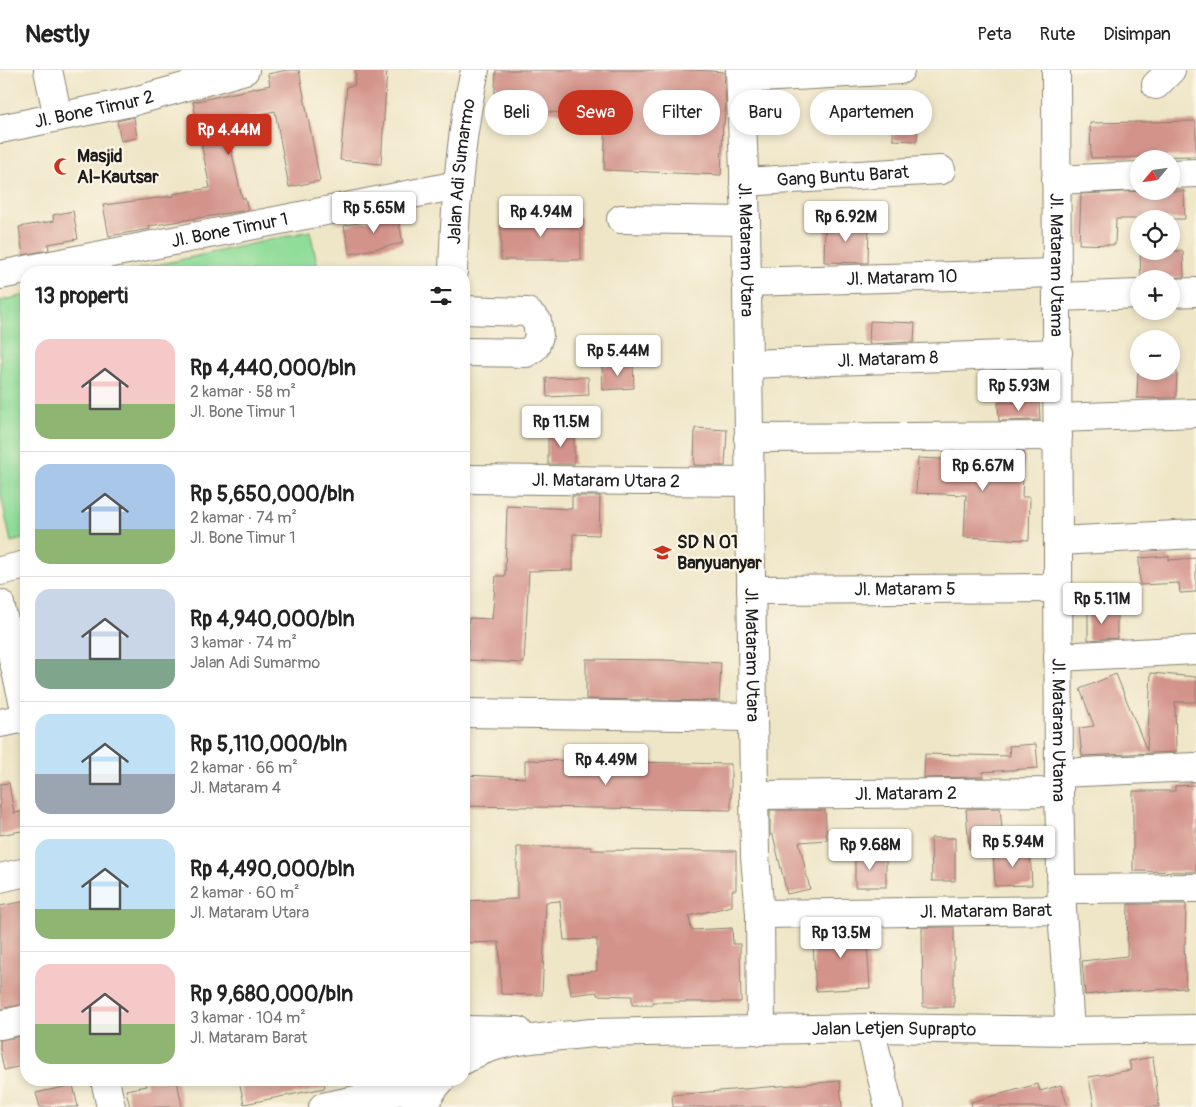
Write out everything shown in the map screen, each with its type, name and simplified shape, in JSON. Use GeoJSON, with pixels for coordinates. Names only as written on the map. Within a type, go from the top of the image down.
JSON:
{"type":"FeatureCollection","features":[{"type":"Feature","properties":{"kind":"street"},"geometry":{"type":"LineString","coordinates":[[48,70],[58,117]]}},
{"type":"Feature","properties":{"kind":"street","name":"Jl. Bone Timur 2"},"geometry":{"type":"LineString","coordinates":[[0,129],[131,102],[245,70]]}},
{"type":"Feature","properties":{"kind":"street","name":"Jalan Adi Sumarmo"},"geometry":{"type":"LineString","coordinates":[[452,266],[466,107],[475,70]]}},
{"type":"Feature","properties":{"kind":"street"},"geometry":{"type":"LineString","coordinates":[[740,75],[900,70]]}},
{"type":"Feature","properties":{"kind":"street","name":"Jl. Mataram Utama"},"geometry":{"type":"LineString","coordinates":[[1056,70],[1059,782],[1062,899],[1070,1031]]}},
{"type":"Feature","properties":{"kind":"street","name":"Jl. Mataram Utara"},"geometry":{"type":"LineString","coordinates":[[740,75],[746,221],[750,590],[754,717],[755,857],[760,914],[761,1031]]}},
{"type":"Feature","properties":{"kind":"street","name":"Gang Buntu Barat"},"geometry":{"type":"LineString","coordinates":[[744,182],[941,170]]}},
{"type":"Feature","properties":{"kind":"street"},"geometry":{"type":"LineString","coordinates":[[1180,174],[1196,173]]}},
{"type":"Feature","properties":{"kind":"street"},"geometry":{"type":"LineString","coordinates":[[1056,180],[1130,176]]}},
{"type":"Feature","properties":{"kind":"street","name":"Jl. Bone Timur 1"},"geometry":{"type":"LineString","coordinates":[[46,266],[458,185]]}},
{"type":"Feature","properties":{"kind":"street"},"geometry":{"type":"LineString","coordinates":[[621,219],[746,221]]}},
{"type":"Feature","properties":{"kind":"street","name":"Jl. Bone Timur 1"},"geometry":{"type":"LineString","coordinates":[[0,275],[20,271]]}},
{"type":"Feature","properties":{"kind":"street","name":"Jl. Mataram 10"},"geometry":{"type":"LineString","coordinates":[[746,282],[1058,285],[1130,293]]}},
{"type":"Feature","properties":{"kind":"street"},"geometry":{"type":"LineString","coordinates":[[1180,293],[1196,292]]}},
{"type":"Feature","properties":{"kind":"street"},"geometry":{"type":"LineString","coordinates":[[470,310],[528,312],[537,321],[539,336],[535,347],[526,353],[470,352]]}},
{"type":"Feature","properties":{"kind":"street","name":"Jl. Mataram 8"},"geometry":{"type":"LineString","coordinates":[[748,364],[1058,353]]}},
{"type":"Feature","properties":{"kind":"street"},"geometry":{"type":"LineString","coordinates":[[748,438],[1058,427],[1196,413]]}},
{"type":"Feature","properties":{"kind":"street","name":"Jl. Mataram Utara 2"},"geometry":{"type":"LineString","coordinates":[[470,480],[749,482]]}},
{"type":"Feature","properties":{"kind":"street"},"geometry":{"type":"LineString","coordinates":[[1058,541],[1196,534]]}},
{"type":"Feature","properties":{"kind":"street"},"geometry":{"type":"LineString","coordinates":[[0,571],[20,566]]}},
{"type":"Feature","properties":{"kind":"street","name":"Jl. Mataram 5"},"geometry":{"type":"LineString","coordinates":[[750,590],[1058,588]]}},
{"type":"Feature","properties":{"kind":"street"},"geometry":{"type":"LineString","coordinates":[[0,604],[20,688]]}},
{"type":"Feature","properties":{"kind":"street"},"geometry":{"type":"LineString","coordinates":[[1058,657],[1196,650]]}},
{"type":"Feature","properties":{"kind":"street"},"geometry":{"type":"LineString","coordinates":[[470,713],[754,717]]}},
{"type":"Feature","properties":{"kind":"street"},"geometry":{"type":"LineString","coordinates":[[0,724],[20,719]]}},
{"type":"Feature","properties":{"kind":"street","name":"Jl. Mataram 2"},"geometry":{"type":"LineString","coordinates":[[754,795],[1059,782],[1196,767]]}},
{"type":"Feature","properties":{"kind":"street"},"geometry":{"type":"LineString","coordinates":[[0,878],[20,873]]}},
{"type":"Feature","properties":{"kind":"street","name":"Jl. Mataram Barat"},"geometry":{"type":"LineString","coordinates":[[760,914],[1062,899],[1196,888]]}},
{"type":"Feature","properties":{"kind":"street"},"geometry":{"type":"LineString","coordinates":[[0,1026],[20,1021]]}},
{"type":"Feature","properties":{"kind":"street"},"geometry":{"type":"LineString","coordinates":[[870,1028],[889,1107]]}},
{"type":"Feature","properties":{"kind":"street","name":"Jalan Letjen Suprapto"},"geometry":{"type":"LineString","coordinates":[[592,1033],[870,1028],[1070,1031],[1196,1029]]}},
{"type":"Feature","properties":{"kind":"street"},"geometry":{"type":"LineString","coordinates":[[470,1030],[592,1033]]}},
{"type":"Feature","properties":{"kind":"street"},"geometry":{"type":"LineString","coordinates":[[470,1056],[500,1044],[592,1033]]}},
{"type":"Feature","properties":{"kind":"street"},"geometry":{"type":"LineString","coordinates":[[107,1086],[112,1107]]}},
{"type":"Feature","properties":{"kind":"street"},"geometry":{"type":"LineString","coordinates":[[323,1107],[423,1092]]}},
{"type":"Feature","properties":{"kind":"green space"},"geometry":{"type":"Polygon","coordinates":[[[310,231],[318,266],[152,266],[310,231]]]}},
{"type":"Feature","properties":{"kind":"green space"},"geometry":{"type":"Polygon","coordinates":[[[20,296],[20,540],[11,542],[0,491],[0,301],[20,296]]]}},
{"type":"Feature","properties":{"kind":"building"},"geometry":{"type":"Polygon","coordinates":[[[287,70],[299,70],[320,181],[289,187],[275,111],[225,122],[242,198],[245,198],[248,210],[149,226],[150,229],[109,236],[103,205],[174,196],[173,194],[210,188],[193,102],[270,85],[268,74],[287,70]]]}},
{"type":"Feature","properties":{"kind":"building"},"geometry":{"type":"Polygon","coordinates":[[[356,70],[387,70],[381,164],[340,160],[347,86],[354,86],[356,70]]]}},
{"type":"Feature","properties":{"kind":"building"},"geometry":{"type":"Polygon","coordinates":[[[496,70],[697,70],[724,72],[726,104],[723,124],[721,175],[604,170],[605,135],[633,135],[633,90],[558,90],[558,113],[548,112],[548,90],[495,90],[496,70]]]}},
{"type":"Feature","properties":{"kind":"building"},"geometry":{"type":"Polygon","coordinates":[[[134,117],[137,138],[121,141],[117,121],[134,117]]]}},
{"type":"Feature","properties":{"kind":"building"},"geometry":{"type":"Polygon","coordinates":[[[1196,121],[1196,156],[1180,156],[1180,150],[1130,150],[1130,157],[1091,158],[1090,123],[1196,121]]]}},
{"type":"Feature","properties":{"kind":"building"},"geometry":{"type":"Polygon","coordinates":[[[893,135],[917,135],[917,141],[893,140],[893,135]]]}},
{"type":"Feature","properties":{"kind":"building"},"geometry":{"type":"Polygon","coordinates":[[[1180,191],[1184,191],[1185,219],[1180,219],[1180,210],[1130,210],[1130,219],[1116,219],[1115,245],[1079,244],[1081,194],[1130,192],[1130,200],[1180,200],[1180,191]]]}},
{"type":"Feature","properties":{"kind":"building"},"geometry":{"type":"Polygon","coordinates":[[[73,211],[78,239],[48,244],[49,250],[23,255],[19,227],[54,221],[53,215],[73,211]]]}},
{"type":"Feature","properties":{"kind":"building"},"geometry":{"type":"Polygon","coordinates":[[[397,214],[403,243],[350,254],[344,226],[397,214]]]}},
{"type":"Feature","properties":{"kind":"building"},"geometry":{"type":"Polygon","coordinates":[[[501,217],[581,217],[581,260],[501,260],[501,217]]]}},
{"type":"Feature","properties":{"kind":"building"},"geometry":{"type":"Polygon","coordinates":[[[825,223],[869,225],[868,263],[824,262],[825,223]]]}},
{"type":"Feature","properties":{"kind":"building"},"geometry":{"type":"Polygon","coordinates":[[[1180,251],[1183,251],[1184,277],[1180,277],[1180,270],[1141,270],[1140,260],[1180,260],[1180,251]]]}},
{"type":"Feature","properties":{"kind":"building"},"geometry":{"type":"Polygon","coordinates":[[[870,321],[915,323],[914,342],[869,344],[870,321]]]}},
{"type":"Feature","properties":{"kind":"building"},"geometry":{"type":"Polygon","coordinates":[[[633,364],[634,388],[603,390],[602,366],[633,364]]]}},
{"type":"Feature","properties":{"kind":"building"},"geometry":{"type":"Polygon","coordinates":[[[588,377],[589,395],[547,397],[546,378],[588,377]]]}},
{"type":"Feature","properties":{"kind":"building"},"geometry":{"type":"Polygon","coordinates":[[[1138,380],[1177,380],[1176,398],[1137,398],[1138,380]]]}},
{"type":"Feature","properties":{"kind":"building"},"geometry":{"type":"Polygon","coordinates":[[[1039,402],[1040,420],[999,421],[998,403],[1039,402]]]}},
{"type":"Feature","properties":{"kind":"building"},"geometry":{"type":"Polygon","coordinates":[[[695,428],[727,430],[725,466],[694,465],[695,428]]]}},
{"type":"Feature","properties":{"kind":"building"},"geometry":{"type":"Polygon","coordinates":[[[548,433],[574,433],[574,464],[548,464],[548,433]]]}},
{"type":"Feature","properties":{"kind":"building"},"geometry":{"type":"Polygon","coordinates":[[[967,452],[1024,452],[1022,497],[1030,497],[1029,540],[964,537],[966,495],[916,493],[918,458],[966,460],[967,452]]]}},
{"type":"Feature","properties":{"kind":"building"},"geometry":{"type":"Polygon","coordinates":[[[572,496],[600,496],[599,535],[573,534],[573,570],[529,571],[524,663],[470,660],[470,618],[492,619],[496,576],[505,576],[507,506],[572,509],[572,496]]]}},
{"type":"Feature","properties":{"kind":"building"},"geometry":{"type":"Polygon","coordinates":[[[1169,556],[1169,560],[1196,558],[1196,592],[1180,593],[1179,583],[1140,585],[1139,558],[1169,556]]]}},
{"type":"Feature","properties":{"kind":"building"},"geometry":{"type":"Polygon","coordinates":[[[1088,611],[1117,611],[1117,638],[1088,640],[1088,611]]]}},
{"type":"Feature","properties":{"kind":"building"},"geometry":{"type":"Polygon","coordinates":[[[586,659],[721,663],[719,701],[586,699],[586,659]]]}},
{"type":"Feature","properties":{"kind":"building"},"geometry":{"type":"Polygon","coordinates":[[[1151,673],[1196,677],[1196,702],[1175,702],[1176,752],[1082,756],[1079,728],[1094,726],[1080,689],[1116,674],[1147,751],[1151,673]]]}},
{"type":"Feature","properties":{"kind":"building"},"geometry":{"type":"Polygon","coordinates":[[[1036,744],[1038,768],[983,772],[983,777],[924,778],[925,754],[1010,756],[1009,746],[1036,744]]]}},
{"type":"Feature","properties":{"kind":"building"},"geometry":{"type":"Polygon","coordinates":[[[525,760],[731,764],[731,810],[470,806],[470,775],[525,778],[525,760]]]}},
{"type":"Feature","properties":{"kind":"building"},"geometry":{"type":"Polygon","coordinates":[[[9,783],[14,813],[20,812],[20,831],[0,835],[0,784],[9,783]]]}},
{"type":"Feature","properties":{"kind":"building"},"geometry":{"type":"Polygon","coordinates":[[[1196,785],[1196,872],[1133,871],[1133,791],[1175,791],[1175,786],[1196,785]]]}},
{"type":"Feature","properties":{"kind":"building"},"geometry":{"type":"Polygon","coordinates":[[[1000,808],[1002,829],[981,830],[981,849],[969,849],[966,809],[1000,808]]]}},
{"type":"Feature","properties":{"kind":"building"},"geometry":{"type":"Polygon","coordinates":[[[770,810],[825,810],[827,840],[799,842],[810,889],[787,894],[773,835],[770,835],[770,810]]]}},
{"type":"Feature","properties":{"kind":"building"},"geometry":{"type":"Polygon","coordinates":[[[931,838],[955,838],[955,881],[932,881],[931,838]]]}},
{"type":"Feature","properties":{"kind":"building"},"geometry":{"type":"Polygon","coordinates":[[[517,847],[591,847],[591,850],[736,851],[736,890],[732,890],[732,906],[689,916],[691,930],[732,928],[733,944],[740,944],[741,1002],[653,1002],[653,1005],[632,1005],[632,996],[597,995],[597,992],[571,995],[568,974],[597,971],[597,939],[564,940],[560,901],[546,902],[542,995],[501,994],[499,942],[470,943],[470,901],[517,899],[517,847]]]}},
{"type":"Feature","properties":{"kind":"building"},"geometry":{"type":"Polygon","coordinates":[[[1030,850],[1032,885],[995,886],[993,852],[1030,850]]]}},
{"type":"Feature","properties":{"kind":"building"},"geometry":{"type":"Polygon","coordinates":[[[855,855],[886,855],[886,887],[855,887],[855,855]]]}},
{"type":"Feature","properties":{"kind":"building"},"geometry":{"type":"Polygon","coordinates":[[[20,902],[20,1005],[0,1009],[0,906],[20,902]]]}},
{"type":"Feature","properties":{"kind":"building"},"geometry":{"type":"Polygon","coordinates":[[[1128,904],[1186,904],[1184,944],[1186,988],[1085,995],[1082,961],[1127,956],[1128,904]]]}},
{"type":"Feature","properties":{"kind":"building"},"geometry":{"type":"Polygon","coordinates":[[[922,927],[954,927],[954,1007],[923,1007],[922,927]]]}},
{"type":"Feature","properties":{"kind":"building"},"geometry":{"type":"Polygon","coordinates":[[[866,928],[870,988],[816,991],[812,929],[866,928]]]}},
{"type":"Feature","properties":{"kind":"building"},"geometry":{"type":"Polygon","coordinates":[[[20,1036],[20,1066],[4,1070],[0,1040],[20,1036]]]}},
{"type":"Feature","properties":{"kind":"building"},"geometry":{"type":"Polygon","coordinates":[[[1153,1057],[1159,1107],[1094,1107],[1089,1077],[1131,1070],[1129,1061],[1153,1057]]]}},
{"type":"Feature","properties":{"kind":"building"},"geometry":{"type":"Polygon","coordinates":[[[840,1081],[842,1107],[673,1107],[672,1095],[840,1081]]]}},
{"type":"Feature","properties":{"kind":"building"},"geometry":{"type":"Polygon","coordinates":[[[1038,1084],[1040,1091],[1061,1085],[1068,1107],[972,1107],[971,1102],[1038,1084]]]}},
{"type":"Feature","properties":{"kind":"building"},"geometry":{"type":"Polygon","coordinates":[[[73,1086],[78,1107],[40,1107],[36,1093],[73,1086]]]}},
{"type":"Feature","properties":{"kind":"building"},"geometry":{"type":"Polygon","coordinates":[[[147,1086],[178,1086],[182,1107],[130,1107],[126,1090],[147,1086]]]}},
{"type":"Feature","properties":{"kind":"building"},"geometry":{"type":"Polygon","coordinates":[[[240,1086],[325,1086],[325,1088],[244,1104],[240,1086]]]}},
{"type":"Feature","properties":{"kind":"place","name":"Masjid Al-Kautsar"},"geometry":{"type":"Point","coordinates":[63,166]}},
{"type":"Feature","properties":{"kind":"place","name":"SD N 01 Banyuanyar"},"geometry":{"type":"Point","coordinates":[663,552]}}]}
